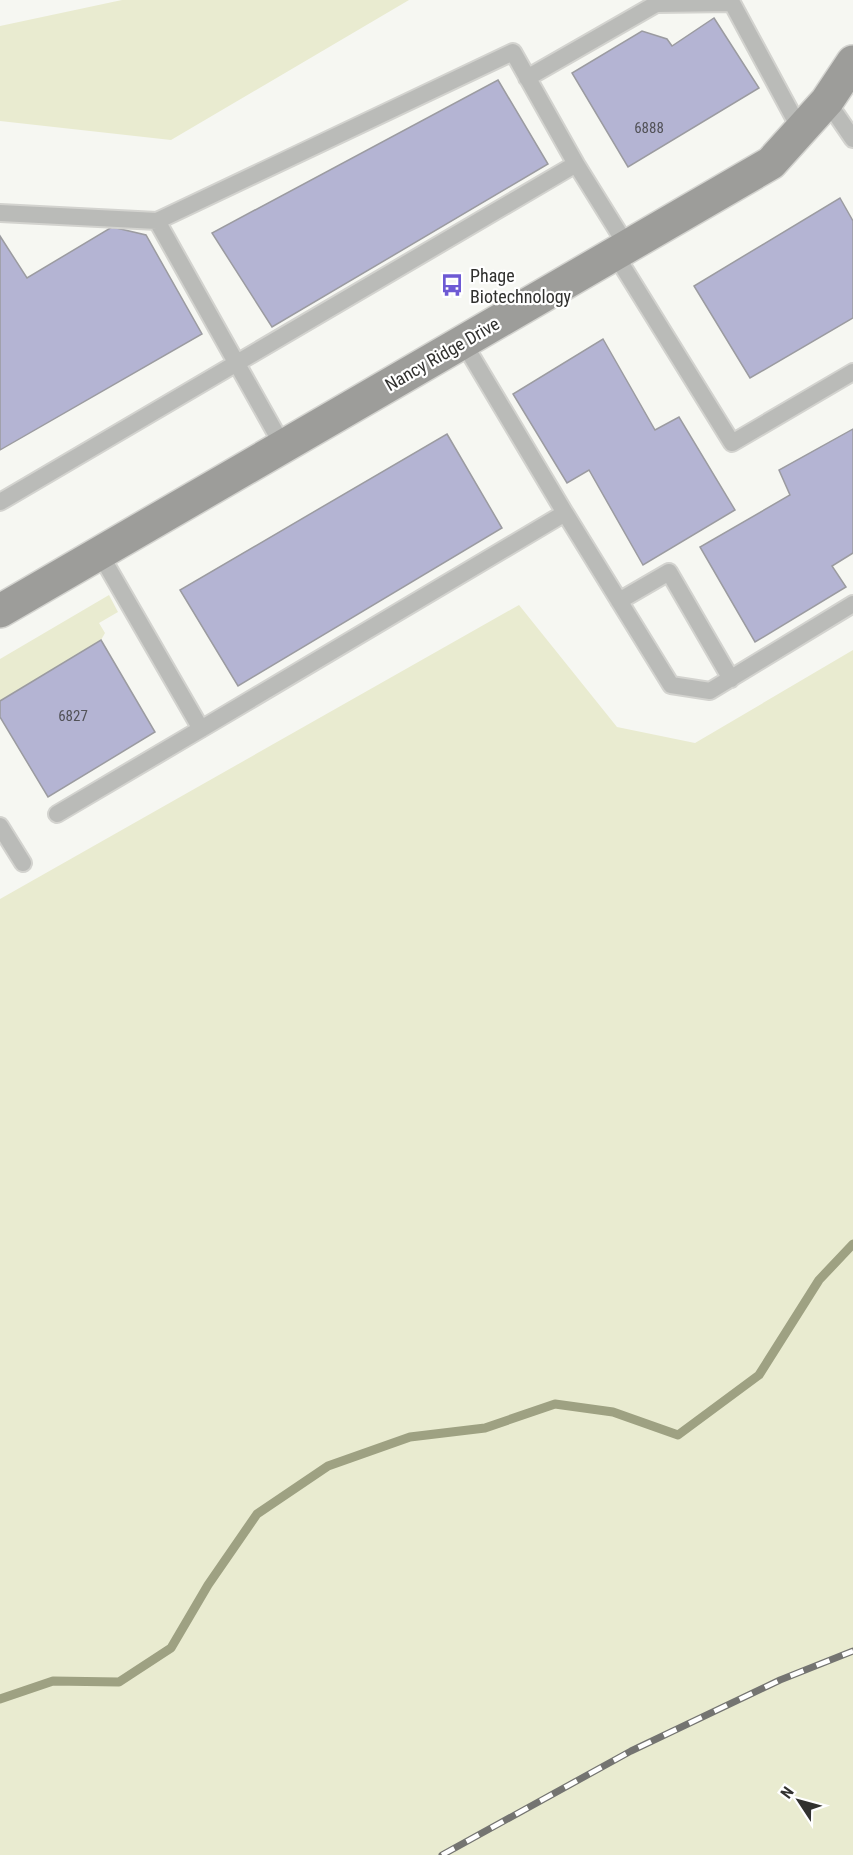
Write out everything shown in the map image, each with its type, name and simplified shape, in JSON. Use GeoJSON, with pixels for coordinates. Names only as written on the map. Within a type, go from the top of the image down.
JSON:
{"type":"FeatureCollection","features":[{"type":"Feature","properties":{"kind":"street","name":"Nancy Ridge Drive"},"geometry":{"type":"LineString","coordinates":[[0,611],[771,163],[827,101],[853,62]]}},
{"type":"Feature","properties":{"kind":"lane"},"geometry":{"type":"LineString","coordinates":[[527,78],[656,4],[732,3],[801,131]]}},
{"type":"Feature","properties":{"kind":"lane"},"geometry":{"type":"LineString","coordinates":[[0,213],[157,221],[513,52],[621,250],[732,443],[853,372]]}},
{"type":"Feature","properties":{"kind":"lane"},"geometry":{"type":"LineString","coordinates":[[827,101],[853,139]]}},
{"type":"Feature","properties":{"kind":"lane"},"geometry":{"type":"LineString","coordinates":[[0,502],[576,164]]}},
{"type":"Feature","properties":{"kind":"lane"},"geometry":{"type":"LineString","coordinates":[[157,221],[283,446]]}},
{"type":"Feature","properties":{"kind":"lane"},"geometry":{"type":"LineString","coordinates":[[463,342],[671,685],[710,691],[853,604]]}},
{"type":"Feature","properties":{"kind":"lane"},"geometry":{"type":"LineString","coordinates":[[57,814],[565,513]]}},
{"type":"Feature","properties":{"kind":"lane"},"geometry":{"type":"LineString","coordinates":[[100,554],[201,729]]}},
{"type":"Feature","properties":{"kind":"lane"},"geometry":{"type":"LineString","coordinates":[[619,601],[669,572],[731,679]]}},
{"type":"Feature","properties":{"kind":"lane"},"geometry":{"type":"LineString","coordinates":[[0,826],[23,863]]}},
{"type":"Feature","properties":{"kind":"green space"},"geometry":{"type":"Polygon","coordinates":[[[122,0],[409,0],[171,140],[0,121],[0,26],[122,0]]]}},
{"type":"Feature","properties":{"kind":"green space"},"geometry":{"type":"Polygon","coordinates":[[[109,595],[118,612],[99,623],[105,633],[101,640],[0,701],[0,659],[109,595]]]}},
{"type":"Feature","properties":{"kind":"green space"},"geometry":{"type":"Polygon","coordinates":[[[519,605],[617,727],[695,743],[853,650],[853,1855],[0,1855],[0,899],[519,605]]]}},
{"type":"Feature","properties":{"kind":"building"},"geometry":{"type":"Polygon","coordinates":[[[714,18],[759,88],[628,167],[572,73],[642,31],[667,39],[672,46],[714,18]]]}},
{"type":"Feature","properties":{"kind":"building"},"geometry":{"type":"Polygon","coordinates":[[[498,80],[548,164],[272,327],[212,233],[498,80]]]}},
{"type":"Feature","properties":{"kind":"building"},"geometry":{"type":"Polygon","coordinates":[[[840,198],[853,221],[853,318],[750,378],[694,286],[840,198]]]}},
{"type":"Feature","properties":{"kind":"building"},"geometry":{"type":"Polygon","coordinates":[[[112,227],[146,235],[202,334],[0,450],[0,236],[27,278],[112,227]]]}},
{"type":"Feature","properties":{"kind":"building"},"geometry":{"type":"Polygon","coordinates":[[[603,339],[655,430],[679,417],[735,510],[643,565],[589,470],[567,483],[513,394],[603,339]]]}},
{"type":"Feature","properties":{"kind":"building"},"geometry":{"type":"Polygon","coordinates":[[[853,429],[853,553],[832,566],[846,587],[755,642],[700,547],[790,495],[779,470],[853,429]]]}},
{"type":"Feature","properties":{"kind":"building"},"geometry":{"type":"Polygon","coordinates":[[[447,434],[502,528],[238,686],[180,590],[447,434]]]}},
{"type":"Feature","properties":{"kind":"building"},"geometry":{"type":"Polygon","coordinates":[[[101,640],[155,732],[48,797],[0,717],[0,701],[101,640]]]}},
{"type":"Feature","properties":{"kind":"waterway"},"geometry":{"type":"LineString","coordinates":[[0,1699],[53,1681],[119,1682],[171,1648],[208,1585],[257,1514],[328,1466],[410,1437],[485,1428],[555,1404],[613,1412],[678,1435],[759,1375],[819,1280],[853,1244]]}},
{"type":"Feature","properties":{"kind":"railway"},"geometry":{"type":"LineString","coordinates":[[442,1855],[631,1751],[780,1680],[853,1651]]}},
{"type":"Feature","properties":{"kind":"place","name":"Phage Biotechnology"},"geometry":{"type":"Point","coordinates":[452,285]}}]}
